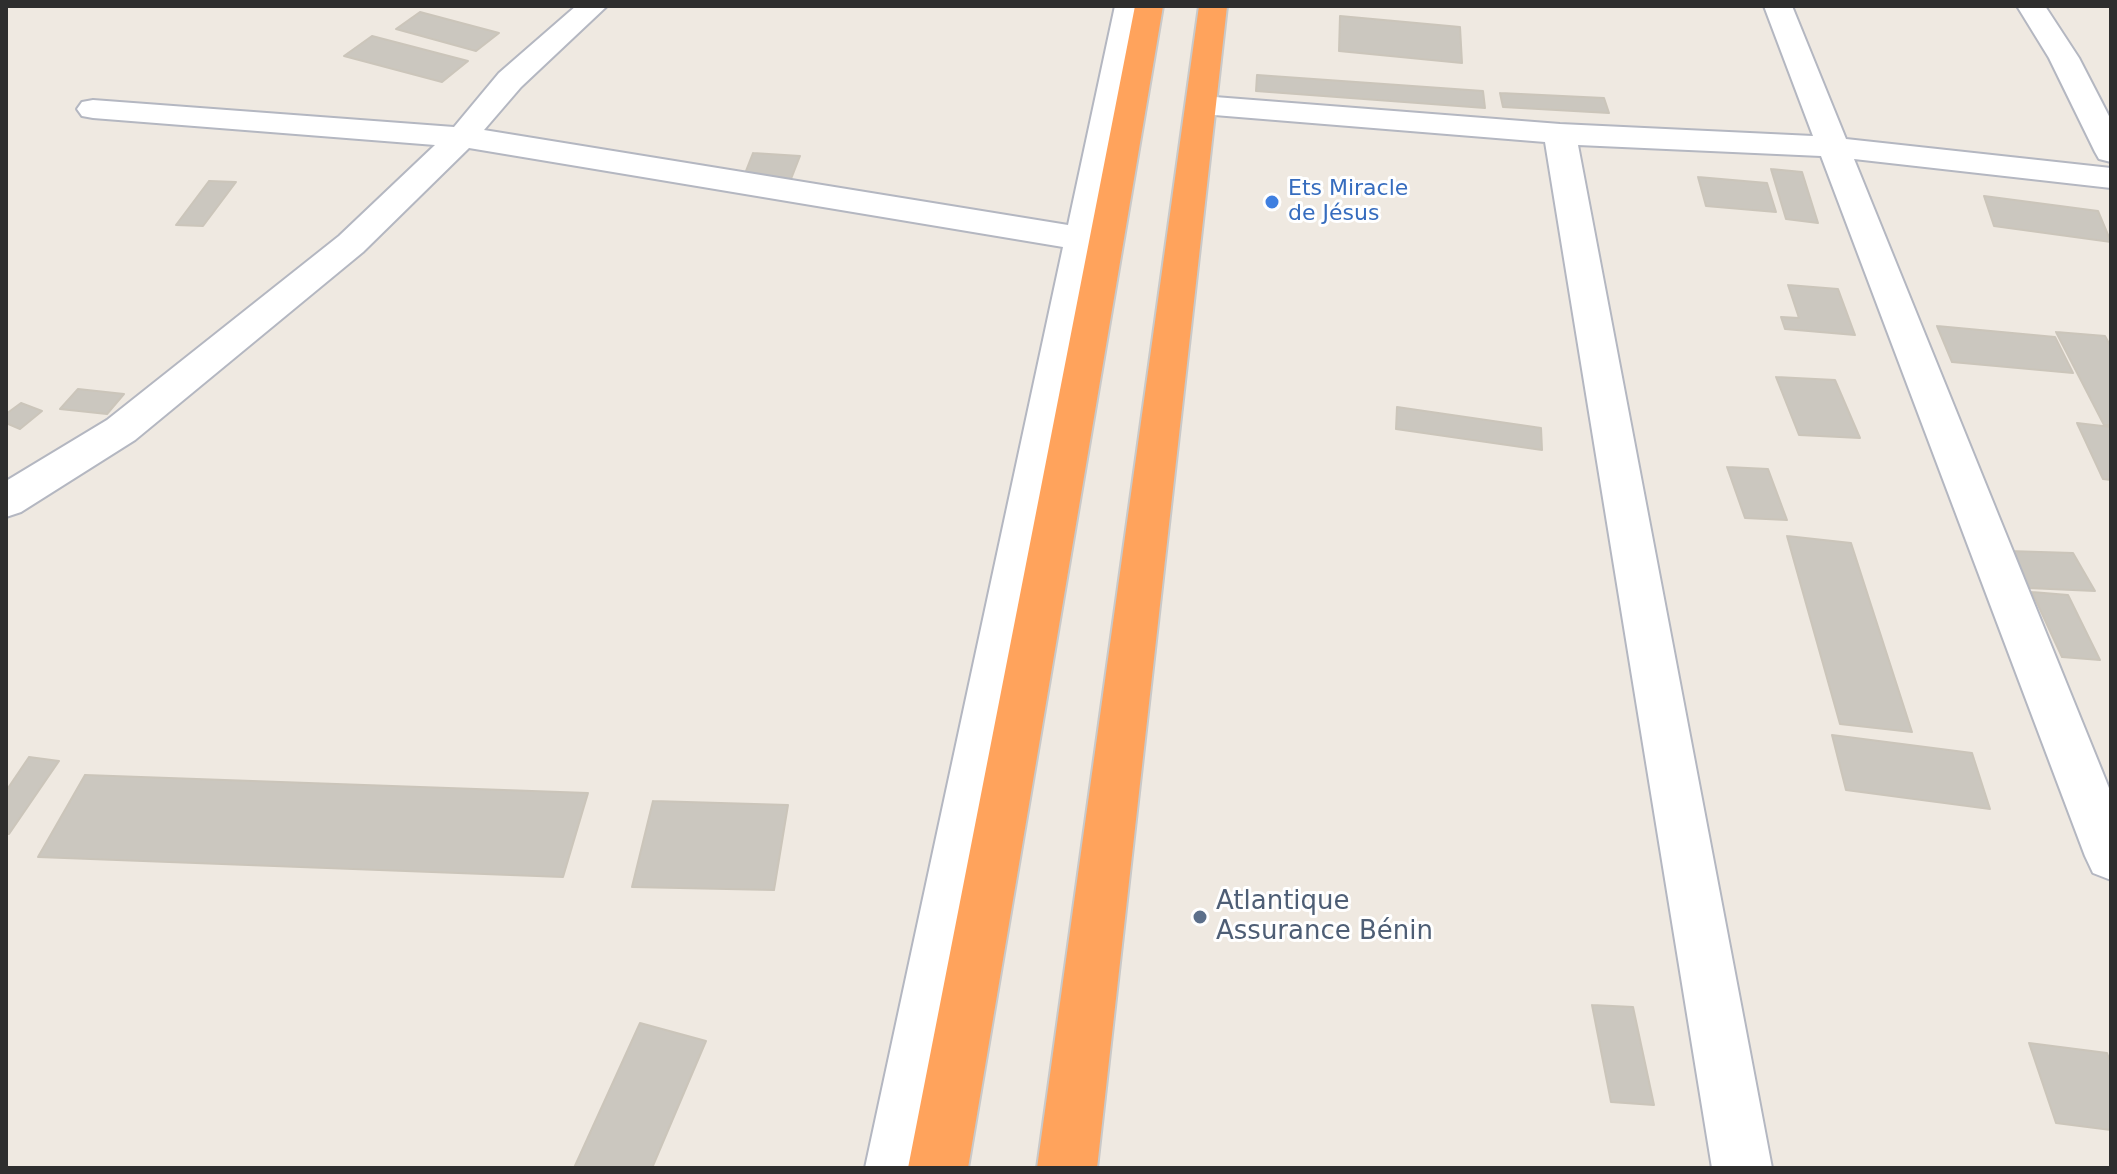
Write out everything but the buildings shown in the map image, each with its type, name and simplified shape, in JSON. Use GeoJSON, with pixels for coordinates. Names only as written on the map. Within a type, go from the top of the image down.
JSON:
{"type":"FeatureCollection","features":[{"type":"Feature","properties":{"kind":"highway"},"geometry":{"type":"LineString","coordinates":[[938,1168],[1149,6]]}},
{"type":"Feature","properties":{"kind":"highway"},"geometry":{"type":"LineString","coordinates":[[1067,1168],[1213,6]]}},
{"type":"Feature","properties":{"kind":"street"},"geometry":{"type":"LineString","coordinates":[[6,501],[121,430],[351,244],[462,137],[510,80],[593,6]]}},
{"type":"Feature","properties":{"kind":"street"},"geometry":{"type":"LineString","coordinates":[[895,1168],[1129,6]]}},
{"type":"Feature","properties":{"kind":"street"},"geometry":{"type":"LineString","coordinates":[[1778,6],[2111,856]]}},
{"type":"Feature","properties":{"kind":"street"},"geometry":{"type":"LineString","coordinates":[[2031,6],[2064,58],[2111,152]]}},
{"type":"Feature","properties":{"kind":"street"},"geometry":{"type":"LineString","coordinates":[[1202,105],[1560,134],[1832,147],[2111,178]]}},
{"type":"Feature","properties":{"kind":"street"},"geometry":{"type":"LineString","coordinates":[[93,109],[462,137],[1082,239]]}},
{"type":"Feature","properties":{"kind":"street"},"geometry":{"type":"LineString","coordinates":[[1560,134],[1742,1168]]}},
{"type":"Feature","properties":{"kind":"place","name":"Ets Miracle de Jésus"},"geometry":{"type":"Point","coordinates":[1272,202]}},
{"type":"Feature","properties":{"kind":"place","name":"Atlantique Assurance Bénin"},"geometry":{"type":"Point","coordinates":[1200,917]}}]}
